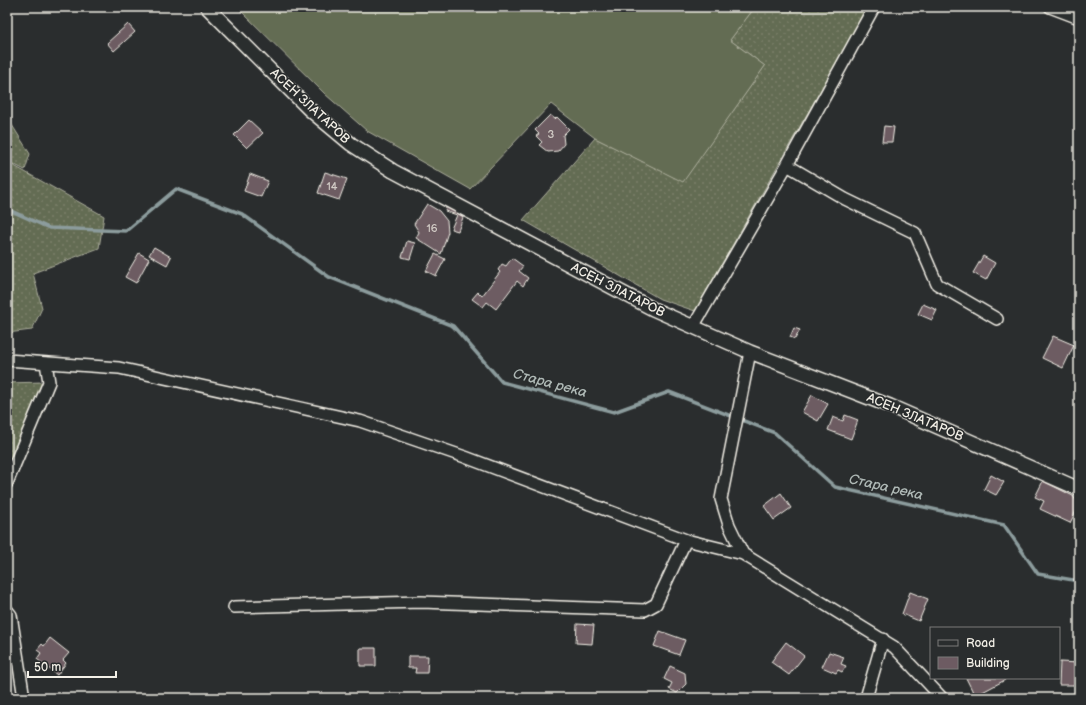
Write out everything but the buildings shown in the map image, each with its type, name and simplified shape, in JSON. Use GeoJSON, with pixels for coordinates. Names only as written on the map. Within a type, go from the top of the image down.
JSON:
{"type":"FeatureCollection","features":[{"type":"Feature","properties":{"kind":"street","name":"АСЕН ЗЛАТАРОВ"},"geometry":{"type":"LineString","coordinates":[[207,7],[309,108],[351,144],[407,178],[652,309],[750,352],[890,406],[1079,489]]}},
{"type":"Feature","properties":{"kind":"street"},"geometry":{"type":"LineString","coordinates":[[693,327],[787,165],[874,7]]}},
{"type":"Feature","properties":{"kind":"street"},"geometry":{"type":"LineString","coordinates":[[1050,7],[1079,18]]}},
{"type":"Feature","properties":{"kind":"street"},"geometry":{"type":"LineString","coordinates":[[787,165],[845,199],[915,233],[937,284],[997,319]]}},
{"type":"Feature","properties":{"kind":"street"},"geometry":{"type":"LineString","coordinates":[[743,554],[729,525],[721,499],[732,436],[750,352]]}},
{"type":"Feature","properties":{"kind":"street"},"geometry":{"type":"LineString","coordinates":[[7,360],[119,368],[360,421],[465,456],[686,540],[743,554],[883,639],[894,647],[942,698]]}},
{"type":"Feature","properties":{"kind":"street"},"geometry":{"type":"LineString","coordinates":[[7,483],[49,382],[46,363]]}},
{"type":"Feature","properties":{"kind":"street"},"geometry":{"type":"LineString","coordinates":[[234,607],[421,602],[645,610],[656,604],[686,540]]}},
{"type":"Feature","properties":{"kind":"street"},"geometry":{"type":"LineString","coordinates":[[7,610],[11,615],[24,698]]}},
{"type":"Feature","properties":{"kind":"street"},"geometry":{"type":"LineString","coordinates":[[866,698],[883,639]]}},
{"type":"Feature","properties":{"kind":"green space"},"geometry":{"type":"Polygon","coordinates":[[[237,7],[755,7],[730,40],[765,66],[683,182],[595,138],[551,104],[470,189],[367,131],[325,94],[237,7]]]}},
{"type":"Feature","properties":{"kind":"green space"},"geometry":{"type":"Polygon","coordinates":[[[755,7],[868,7],[695,311],[660,299],[523,220],[595,138],[683,181],[765,66],[730,40],[755,7]]]}},
{"type":"Feature","properties":{"kind":"green space"},"geometry":{"type":"Polygon","coordinates":[[[7,117],[30,154],[25,170],[7,161],[7,117]]]}},
{"type":"Feature","properties":{"kind":"green space"},"geometry":{"type":"Polygon","coordinates":[[[7,162],[104,216],[99,248],[33,273],[42,308],[32,330],[7,333],[7,162]]]}},
{"type":"Feature","properties":{"kind":"green space"},"geometry":{"type":"Polygon","coordinates":[[[43,382],[7,469],[7,383],[43,382]]]}},
{"type":"Feature","properties":{"kind":"green space"},"geometry":{"type":"Polygon","coordinates":[[[7,613],[19,669],[7,666],[7,613]]]}},
{"type":"Feature","properties":{"kind":"waterway","name":"Стара река"},"geometry":{"type":"LineString","coordinates":[[7,209],[49,228],[126,231],[176,189],[242,214],[329,277],[453,326],[502,382],[614,412],[669,392],[775,433],[835,487],[1004,525],[1038,574],[1079,581]]}}]}
